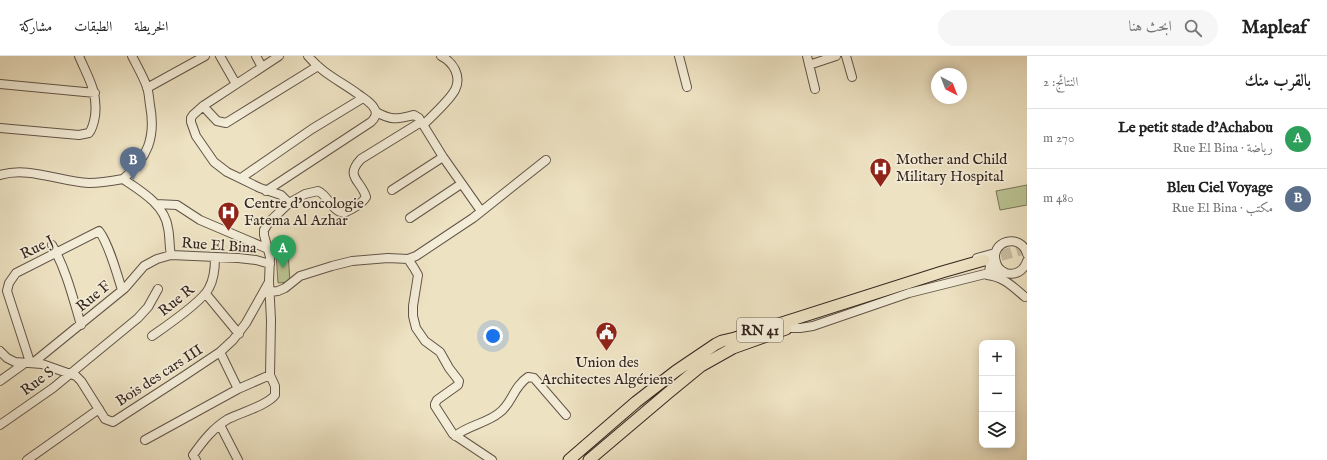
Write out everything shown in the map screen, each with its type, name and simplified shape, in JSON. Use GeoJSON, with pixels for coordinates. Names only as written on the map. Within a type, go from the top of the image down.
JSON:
{"type":"FeatureCollection","features":[{"type":"Feature","properties":{"kind":"highway","name":"RN 41"},"geometry":{"type":"LineString","coordinates":[[589,460],[701,366],[733,348],[788,325],[942,272],[986,266]]}},
{"type":"Feature","properties":{"kind":"highway","name":"RN 41"},"geometry":{"type":"LineString","coordinates":[[569,460],[617,418],[676,371],[716,344],[722,341],[788,325]]}},
{"type":"Feature","properties":{"kind":"highway"},"geometry":{"type":"LineString","coordinates":[[583,460],[622,426],[623,421],[617,418]]}},
{"type":"Feature","properties":{"kind":"street"},"geometry":{"type":"LineString","coordinates":[[0,128],[79,135],[88,134],[92,130],[94,121],[96,105],[95,93],[79,56]]}},
{"type":"Feature","properties":{"kind":"street"},"geometry":{"type":"LineString","coordinates":[[0,175],[12,172],[29,173],[90,183],[123,179],[138,165],[145,153],[152,135],[153,123],[147,88],[132,56]]}},
{"type":"Feature","properties":{"kind":"street"},"geometry":{"type":"LineString","coordinates":[[147,88],[205,56]]}},
{"type":"Feature","properties":{"kind":"street"},"geometry":{"type":"LineString","coordinates":[[220,56],[236,84]]}},
{"type":"Feature","properties":{"kind":"street"},"geometry":{"type":"LineString","coordinates":[[256,56],[262,67]]}},
{"type":"Feature","properties":{"kind":"street"},"geometry":{"type":"LineString","coordinates":[[279,56],[203,106],[191,118],[192,127],[196,136],[214,162],[227,172],[266,191],[281,195],[289,203]]}},
{"type":"Feature","properties":{"kind":"street"},"geometry":{"type":"LineString","coordinates":[[266,191],[375,118],[376,112],[374,107],[324,72],[308,56]]}},
{"type":"Feature","properties":{"kind":"street"},"geometry":{"type":"LineString","coordinates":[[193,458],[209,434],[220,425],[227,420],[267,402],[275,395],[276,389],[270,375],[270,264],[264,235],[266,226],[289,203],[305,194],[318,191],[323,194],[335,209],[344,213],[362,202],[366,197],[353,174],[355,165],[361,159],[422,123],[450,96],[454,90],[456,85],[456,72],[448,60],[441,56]]}},
{"type":"Feature","properties":{"kind":"street"},"geometry":{"type":"LineString","coordinates":[[679,56],[687,87]]}},
{"type":"Feature","properties":{"kind":"street"},"geometry":{"type":"LineString","coordinates":[[807,56],[815,89]]}},
{"type":"Feature","properties":{"kind":"street"},"geometry":{"type":"LineString","coordinates":[[810,65],[836,56]]}},
{"type":"Feature","properties":{"kind":"street"},"geometry":{"type":"LineString","coordinates":[[846,56],[852,77]]}},
{"type":"Feature","properties":{"kind":"street"},"geometry":{"type":"LineString","coordinates":[[203,106],[217,121],[226,122],[318,66]]}},
{"type":"Feature","properties":{"kind":"street"},"geometry":{"type":"LineString","coordinates":[[0,84],[95,93]]}},
{"type":"Feature","properties":{"kind":"street"},"geometry":{"type":"LineString","coordinates":[[241,178],[312,129],[363,98]]}},
{"type":"Feature","properties":{"kind":"street"},"geometry":{"type":"LineString","coordinates":[[376,112],[394,119],[414,115],[419,118],[442,157],[481,211]]}},
{"type":"Feature","properties":{"kind":"street"},"geometry":{"type":"LineString","coordinates":[[392,190],[442,157]]}},
{"type":"Feature","properties":{"kind":"street"},"geometry":{"type":"LineString","coordinates":[[270,292],[285,288],[300,276],[352,261],[377,258],[408,259],[416,256],[481,211],[546,160]]}},
{"type":"Feature","properties":{"kind":"street","name":"Rue El Bina"},"geometry":{"type":"LineString","coordinates":[[123,179],[156,204],[166,218],[171,255],[251,259],[270,264]]}},
{"type":"Feature","properties":{"kind":"street"},"geometry":{"type":"LineString","coordinates":[[410,218],[461,184]]}},
{"type":"Feature","properties":{"kind":"street"},"geometry":{"type":"LineString","coordinates":[[156,204],[176,205],[200,220],[268,249]]}},
{"type":"Feature","properties":{"kind":"street","name":"Rue J"},"geometry":{"type":"LineString","coordinates":[[29,362],[7,291],[10,279],[16,273],[99,231],[114,266],[122,290]]}},
{"type":"Feature","properties":{"kind":"street"},"geometry":{"type":"LineString","coordinates":[[986,266],[1000,245],[1004,243],[1012,241],[1024,244],[1027,254]]}},
{"type":"Feature","properties":{"kind":"street"},"geometry":{"type":"LineString","coordinates":[[52,245],[57,253],[81,324]]}},
{"type":"Feature","properties":{"kind":"street"},"geometry":{"type":"LineString","coordinates":[[995,253],[997,265],[1026,299]]}},
{"type":"Feature","properties":{"kind":"street","name":"Rue F"},"geometry":{"type":"LineString","coordinates":[[0,381],[81,324],[122,290],[144,266],[157,259],[171,255]]}},
{"type":"Feature","properties":{"kind":"street","name":"Rue R"},"geometry":{"type":"LineString","coordinates":[[152,336],[206,294],[212,282],[215,258]]}},
{"type":"Feature","properties":{"kind":"street"},"geometry":{"type":"LineString","coordinates":[[408,259],[418,275],[413,306],[413,316],[416,328],[428,345],[440,352],[449,368],[459,380],[458,385],[437,400],[435,404],[455,436],[492,460]]}},
{"type":"Feature","properties":{"kind":"street"},"geometry":{"type":"LineString","coordinates":[[986,266],[1004,272],[1019,272],[1027,265]]}},
{"type":"Feature","properties":{"kind":"street"},"geometry":{"type":"LineString","coordinates":[[986,266],[993,276],[1004,280],[1026,299]]}},
{"type":"Feature","properties":{"kind":"street"},"geometry":{"type":"LineString","coordinates":[[238,389],[220,352],[239,334],[269,281]]}},
{"type":"Feature","properties":{"kind":"street","name":"Rue S"},"geometry":{"type":"LineString","coordinates":[[0,425],[53,388],[138,318],[145,311],[158,289]]}},
{"type":"Feature","properties":{"kind":"street"},"geometry":{"type":"LineString","coordinates":[[206,294],[239,334]]}},
{"type":"Feature","properties":{"kind":"street","name":"Bois des cars III"},"geometry":{"type":"LineString","coordinates":[[0,351],[10,360],[51,366],[79,378],[107,421],[112,422],[220,352]]}},
{"type":"Feature","properties":{"kind":"street"},"geometry":{"type":"LineString","coordinates":[[146,440],[238,389],[270,375]]}},
{"type":"Feature","properties":{"kind":"street"},"geometry":{"type":"LineString","coordinates":[[455,436],[467,428],[499,414],[504,409],[520,383],[528,377],[534,378],[566,416]]}},
{"type":"Feature","properties":{"kind":"street"},"geometry":{"type":"LineString","coordinates":[[26,460],[99,409]]}},
{"type":"Feature","properties":{"kind":"street"},"geometry":{"type":"LineString","coordinates":[[220,425],[238,460]]}},
{"type":"Feature","properties":{"kind":"green space"},"geometry":{"type":"Polygon","coordinates":[[[1027,185],[1027,205],[1000,210],[996,191],[1027,185]]]}},
{"type":"Feature","properties":{"kind":"green space"},"geometry":{"type":"Polygon","coordinates":[[[288,252],[290,282],[278,283],[276,253],[288,252]]]}},
{"type":"Feature","properties":{"kind":"tunnel"},"geometry":{"type":"LineString","coordinates":[[985,260],[1027,248]]}},
{"type":"Feature","properties":{"kind":"place","name":"Bleu Ciel Voyage"},"geometry":{"type":"Point","coordinates":[133,180]}},
{"type":"Feature","properties":{"kind":"place","name":"Mother and Child Military Hospital"},"geometry":{"type":"Point","coordinates":[881,188]}},
{"type":"Feature","properties":{"kind":"place","name":"Centre d'oncologie Fatema Al Azhar"},"geometry":{"type":"Point","coordinates":[229,232]}},
{"type":"Feature","properties":{"kind":"place","name":"Le petit stade d'Achabou"},"geometry":{"type":"Point","coordinates":[283,268]}},
{"type":"Feature","properties":{"kind":"place","name":"Union des Architectes Algériens"},"geometry":{"type":"Point","coordinates":[607,352]}}]}
